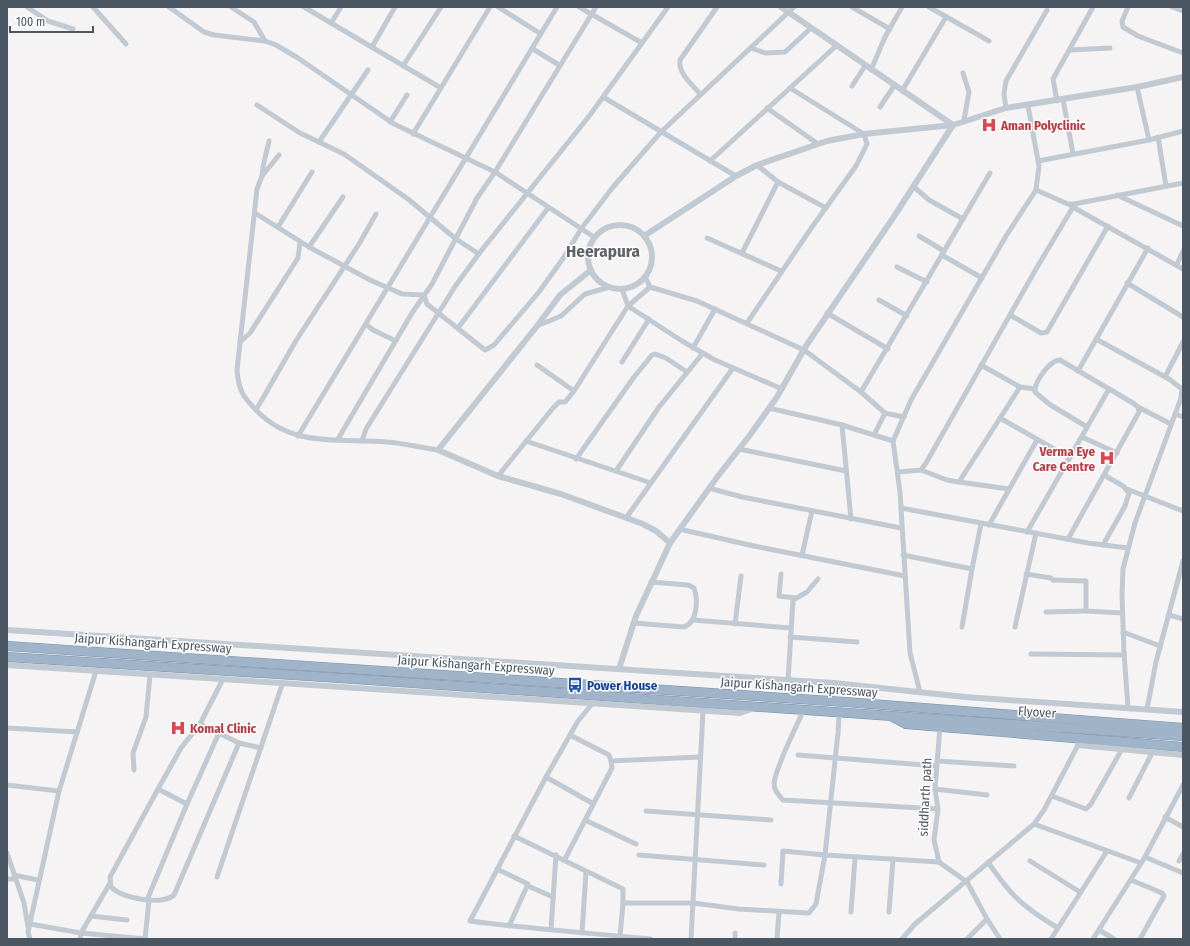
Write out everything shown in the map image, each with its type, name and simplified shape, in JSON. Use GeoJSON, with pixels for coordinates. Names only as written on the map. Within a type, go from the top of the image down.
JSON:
{"type":"FeatureCollection","features":[{"type":"Feature","properties":{"kind":"highway","name":"Jaipur Kishangarh Expressway"},"geometry":{"type":"LineString","coordinates":[[7,646],[845,702],[1183,728]]}},
{"type":"Feature","properties":{"kind":"highway","name":"Jaipur Kishangarh Expressway"},"geometry":{"type":"LineString","coordinates":[[7,657],[363,679],[839,714],[890,715]]}},
{"type":"Feature","properties":{"kind":"highway","name":"Flyover"},"geometry":{"type":"LineString","coordinates":[[890,715],[1183,736]]}},
{"type":"Feature","properties":{"kind":"highway"},"geometry":{"type":"LineString","coordinates":[[890,715],[906,724],[1080,741],[1183,747]]}},
{"type":"Feature","properties":{"kind":"street"},"geometry":{"type":"LineString","coordinates":[[27,7],[48,21],[73,29]]}},
{"type":"Feature","properties":{"kind":"street"},"geometry":{"type":"LineString","coordinates":[[168,7],[204,32],[214,35],[265,41],[298,58],[390,122],[495,172],[594,238]]}},
{"type":"Feature","properties":{"kind":"street"},"geometry":{"type":"LineString","coordinates":[[232,7],[254,22],[265,41]]}},
{"type":"Feature","properties":{"kind":"street"},"geometry":{"type":"LineString","coordinates":[[304,7],[441,88]]}},
{"type":"Feature","properties":{"kind":"street"},"geometry":{"type":"LineString","coordinates":[[331,23],[341,7]]}},
{"type":"Feature","properties":{"kind":"street"},"geometry":{"type":"LineString","coordinates":[[372,47],[394,7]]}},
{"type":"Feature","properties":{"kind":"street"},"geometry":{"type":"LineString","coordinates":[[403,66],[441,7]]}},
{"type":"Feature","properties":{"kind":"street"},"geometry":{"type":"LineString","coordinates":[[413,134],[490,7]]}},
{"type":"Feature","properties":{"kind":"street"},"geometry":{"type":"LineString","coordinates":[[498,7],[541,34]]}},
{"type":"Feature","properties":{"kind":"street"},"geometry":{"type":"LineString","coordinates":[[298,436],[558,7]]}},
{"type":"Feature","properties":{"kind":"street"},"geometry":{"type":"LineString","coordinates":[[579,7],[642,43]]}},
{"type":"Feature","properties":{"kind":"street"},"geometry":{"type":"LineString","coordinates":[[338,439],[424,295],[456,239],[477,198],[495,172],[559,65],[596,7]]}},
{"type":"Feature","properties":{"kind":"street"},"geometry":{"type":"LineString","coordinates":[[362,441],[366,429],[438,312],[479,254],[603,97],[668,7]]}},
{"type":"Feature","properties":{"kind":"street"},"geometry":{"type":"LineString","coordinates":[[700,94],[682,73],[679,67],[680,60],[717,7]]}},
{"type":"Feature","properties":{"kind":"street"},"geometry":{"type":"LineString","coordinates":[[781,7],[894,86],[953,125]]}},
{"type":"Feature","properties":{"kind":"street"},"geometry":{"type":"LineString","coordinates":[[424,295],[427,304],[485,350],[494,345],[539,292],[564,257],[580,229],[619,180],[661,132],[794,7]]}},
{"type":"Feature","properties":{"kind":"street"},"geometry":{"type":"LineString","coordinates":[[852,7],[890,28]]}},
{"type":"Feature","properties":{"kind":"street"},"geometry":{"type":"LineString","coordinates":[[852,86],[868,68],[902,7]]}},
{"type":"Feature","properties":{"kind":"street"},"geometry":{"type":"LineString","coordinates":[[930,7],[989,41]]}},
{"type":"Feature","properties":{"kind":"street"},"geometry":{"type":"LineString","coordinates":[[1073,154],[1060,100],[1053,79],[1093,7]]}},
{"type":"Feature","properties":{"kind":"street"},"geometry":{"type":"LineString","coordinates":[[1128,7],[1122,21],[1123,27],[1138,36],[1183,53]]}},
{"type":"Feature","properties":{"kind":"street"},"geometry":{"type":"LineString","coordinates":[[1172,7],[1183,11]]}},
{"type":"Feature","properties":{"kind":"street"},"geometry":{"type":"LineString","coordinates":[[95,8],[126,44]]}},
{"type":"Feature","properties":{"kind":"street"},"geometry":{"type":"LineString","coordinates":[[1006,108],[1004,94],[1006,81],[1047,10]]}},
{"type":"Feature","properties":{"kind":"street"},"geometry":{"type":"LineString","coordinates":[[902,91],[946,17]]}},
{"type":"Feature","properties":{"kind":"street"},"geometry":{"type":"LineString","coordinates":[[751,48],[765,53],[785,52],[811,28]]}},
{"type":"Feature","properties":{"kind":"street"},"geometry":{"type":"LineString","coordinates":[[710,161],[836,46]]}},
{"type":"Feature","properties":{"kind":"street"},"geometry":{"type":"LineString","coordinates":[[1070,50],[1110,48]]}},
{"type":"Feature","properties":{"kind":"street"},"geometry":{"type":"LineString","coordinates":[[533,49],[559,65]]}},
{"type":"Feature","properties":{"kind":"street"},"geometry":{"type":"LineString","coordinates":[[319,142],[368,70]]}},
{"type":"Feature","properties":{"kind":"street"},"geometry":{"type":"LineString","coordinates":[[963,72],[968,92],[964,120]]}},
{"type":"Feature","properties":{"kind":"street"},"geometry":{"type":"LineString","coordinates":[[644,236],[736,176],[757,165],[818,144],[864,134],[953,125],[964,120],[1006,108],[1028,106],[1137,87],[1183,77]]}},
{"type":"Feature","properties":{"kind":"street"},"geometry":{"type":"LineString","coordinates":[[880,107],[894,86]]}},
{"type":"Feature","properties":{"kind":"street"},"geometry":{"type":"LineString","coordinates":[[1137,87],[1149,140]]}},
{"type":"Feature","properties":{"kind":"street"},"geometry":{"type":"LineString","coordinates":[[747,323],[781,271],[856,166],[866,144],[864,134],[790,88]]}},
{"type":"Feature","properties":{"kind":"street"},"geometry":{"type":"LineString","coordinates":[[390,122],[407,95]]}},
{"type":"Feature","properties":{"kind":"street"},"geometry":{"type":"LineString","coordinates":[[603,97],[736,176]]}},
{"type":"Feature","properties":{"kind":"street"},"geometry":{"type":"LineString","coordinates":[[257,105],[300,133],[344,154],[408,199],[456,239],[479,254]]}},
{"type":"Feature","properties":{"kind":"street"},"geometry":{"type":"LineString","coordinates":[[920,692],[910,653],[901,528],[901,508],[898,472],[893,441],[911,400],[982,278],[1036,190],[1038,182],[1038,161],[1028,106]]}},
{"type":"Feature","properties":{"kind":"street"},"geometry":{"type":"LineString","coordinates":[[767,108],[818,144]]}},
{"type":"Feature","properties":{"kind":"street"},"geometry":{"type":"LineString","coordinates":[[619,669],[634,623],[651,582],[670,543],[782,389],[804,350],[827,314],[914,187],[953,125]]}},
{"type":"Feature","properties":{"kind":"street"},"geometry":{"type":"LineString","coordinates":[[1038,161],[1149,140],[1183,131]]}},
{"type":"Feature","properties":{"kind":"street"},"geometry":{"type":"LineString","coordinates":[[1158,137],[1166,186]]}},
{"type":"Feature","properties":{"kind":"street"},"geometry":{"type":"LineString","coordinates":[[262,176],[262,167],[269,141]]}},
{"type":"Feature","properties":{"kind":"street"},"geometry":{"type":"LineString","coordinates":[[279,156],[262,176],[257,189],[237,370],[238,386],[242,395],[256,410],[278,428],[310,439],[388,442],[438,450],[498,476],[560,494],[643,524],[656,531],[670,543]]}},
{"type":"Feature","properties":{"kind":"street"},"geometry":{"type":"LineString","coordinates":[[757,165],[778,182],[826,208]]}},
{"type":"Feature","properties":{"kind":"street"},"geometry":{"type":"LineString","coordinates":[[278,227],[312,172]]}},
{"type":"Feature","properties":{"kind":"street"},"geometry":{"type":"LineString","coordinates":[[861,392],[888,349],[990,173]]}},
{"type":"Feature","properties":{"kind":"street"},"geometry":{"type":"LineString","coordinates":[[742,254],[778,182]]}},
{"type":"Feature","properties":{"kind":"street"},"geometry":{"type":"LineString","coordinates":[[921,470],[1071,206],[1117,195],[1183,183]]}},
{"type":"Feature","properties":{"kind":"street"},"geometry":{"type":"LineString","coordinates":[[914,187],[929,200],[963,219]]}},
{"type":"Feature","properties":{"kind":"street"},"geometry":{"type":"LineString","coordinates":[[1036,190],[1071,206],[1177,264],[1183,269]]}},
{"type":"Feature","properties":{"kind":"street"},"geometry":{"type":"LineString","coordinates":[[1117,195],[1183,226]]}},
{"type":"Feature","properties":{"kind":"street"},"geometry":{"type":"LineString","coordinates":[[309,248],[342,197]]}},
{"type":"Feature","properties":{"kind":"street"},"geometry":{"type":"LineString","coordinates":[[458,328],[548,208]]}},
{"type":"Feature","properties":{"kind":"street"},"geometry":{"type":"LineString","coordinates":[[254,213],[309,248],[343,267],[402,294],[424,295]]}},
{"type":"Feature","properties":{"kind":"street"},"geometry":{"type":"LineString","coordinates":[[256,410],[297,339],[376,214]]}},
{"type":"Feature","properties":{"kind":"street"},"geometry":{"type":"LineString","coordinates":[[625,225],[637,230],[644,236],[651,251],[651,264],[645,276],[635,285],[622,289],[610,287],[599,281],[591,270],[588,260],[589,248],[594,238],[603,230],[613,226],[625,225]]}},
{"type":"Feature","properties":{"kind":"street"},"geometry":{"type":"LineString","coordinates":[[1010,315],[1041,333],[1047,332],[1108,226]]}},
{"type":"Feature","properties":{"kind":"street"},"geometry":{"type":"LineString","coordinates":[[919,236],[982,278]]}},
{"type":"Feature","properties":{"kind":"street"},"geometry":{"type":"LineString","coordinates":[[707,238],[781,271]]}},
{"type":"Feature","properties":{"kind":"street"},"geometry":{"type":"LineString","coordinates":[[240,342],[250,333],[298,258],[300,242]]}},
{"type":"Feature","properties":{"kind":"street"},"geometry":{"type":"LineString","coordinates":[[1078,371],[1148,248]]}},
{"type":"Feature","properties":{"kind":"street"},"geometry":{"type":"LineString","coordinates":[[1177,264],[1183,251]]}},
{"type":"Feature","properties":{"kind":"street"},"geometry":{"type":"LineString","coordinates":[[897,266],[926,282]]}},
{"type":"Feature","properties":{"kind":"street"},"geometry":{"type":"LineString","coordinates":[[438,450],[560,295],[591,270]]}},
{"type":"Feature","properties":{"kind":"street"},"geometry":{"type":"LineString","coordinates":[[645,276],[650,287],[697,301],[804,350],[861,392],[885,413],[904,417]]}},
{"type":"Feature","properties":{"kind":"street"},"geometry":{"type":"LineString","coordinates":[[1127,283],[1183,316]]}},
{"type":"Feature","properties":{"kind":"street"},"geometry":{"type":"LineString","coordinates":[[537,326],[561,316],[585,294],[610,287]]}},
{"type":"Feature","properties":{"kind":"street"},"geometry":{"type":"LineString","coordinates":[[498,476],[553,408],[559,402],[565,402],[574,391],[628,306],[650,287]]}},
{"type":"Feature","properties":{"kind":"street"},"geometry":{"type":"LineString","coordinates":[[622,289],[628,306],[693,348],[733,368],[782,389]]}},
{"type":"Feature","properties":{"kind":"street"},"geometry":{"type":"LineString","coordinates":[[879,300],[907,316]]}},
{"type":"Feature","properties":{"kind":"street"},"geometry":{"type":"LineString","coordinates":[[693,348],[716,309]]}},
{"type":"Feature","properties":{"kind":"street"},"geometry":{"type":"LineString","coordinates":[[827,314],[888,349]]}},
{"type":"Feature","properties":{"kind":"street"},"geometry":{"type":"LineString","coordinates":[[622,362],[650,319]]}},
{"type":"Feature","properties":{"kind":"street"},"geometry":{"type":"LineString","coordinates":[[366,324],[374,330],[396,341]]}},
{"type":"Feature","properties":{"kind":"street"},"geometry":{"type":"LineString","coordinates":[[1096,339],[1165,377],[1182,389],[1182,398],[1144,497],[1123,569],[1122,613],[1128,708]]}},
{"type":"Feature","properties":{"kind":"street"},"geometry":{"type":"LineString","coordinates":[[1165,377],[1183,342]]}},
{"type":"Feature","properties":{"kind":"street"},"geometry":{"type":"LineString","coordinates":[[616,471],[659,408],[703,353]]}},
{"type":"Feature","properties":{"kind":"street"},"geometry":{"type":"LineString","coordinates":[[576,459],[634,377],[652,356],[660,355],[687,372]]}},
{"type":"Feature","properties":{"kind":"street"},"geometry":{"type":"LineString","coordinates":[[1035,389],[1050,363],[1054,360],[1060,360],[1171,424]]}},
{"type":"Feature","properties":{"kind":"street"},"geometry":{"type":"LineString","coordinates":[[537,365],[574,391]]}},
{"type":"Feature","properties":{"kind":"street"},"geometry":{"type":"LineString","coordinates":[[981,365],[1020,387],[1035,389]]}},
{"type":"Feature","properties":{"kind":"street"},"geometry":{"type":"LineString","coordinates":[[626,518],[733,368]]}},
{"type":"Feature","properties":{"kind":"street"},"geometry":{"type":"LineString","coordinates":[[960,482],[1020,387]]}},
{"type":"Feature","properties":{"kind":"street"},"geometry":{"type":"LineString","coordinates":[[1035,389],[1035,392],[1049,404],[1087,427]]}},
{"type":"Feature","properties":{"kind":"street"},"geometry":{"type":"LineString","coordinates":[[1027,532],[1109,389]]}},
{"type":"Feature","properties":{"kind":"street"},"geometry":{"type":"LineString","coordinates":[[1068,539],[1139,412],[1138,406]]}},
{"type":"Feature","properties":{"kind":"street"},"geometry":{"type":"LineString","coordinates":[[769,408],[842,425],[893,441]]}},
{"type":"Feature","properties":{"kind":"street"},"geometry":{"type":"LineString","coordinates":[[874,435],[885,413]]}},
{"type":"Feature","properties":{"kind":"street"},"geometry":{"type":"LineString","coordinates":[[1175,414],[1183,417]]}},
{"type":"Feature","properties":{"kind":"street"},"geometry":{"type":"LineString","coordinates":[[1000,418],[1070,458]]}},
{"type":"Feature","properties":{"kind":"street"},"geometry":{"type":"LineString","coordinates":[[842,425],[852,519]]}},
{"type":"Feature","properties":{"kind":"street"},"geometry":{"type":"LineString","coordinates":[[1082,437],[1117,453]]}},
{"type":"Feature","properties":{"kind":"street"},"geometry":{"type":"LineString","coordinates":[[989,525],[1037,440]]}},
{"type":"Feature","properties":{"kind":"street"},"geometry":{"type":"LineString","coordinates":[[526,441],[651,483]]}},
{"type":"Feature","properties":{"kind":"street"},"geometry":{"type":"LineString","coordinates":[[739,449],[846,471]]}},
{"type":"Feature","properties":{"kind":"street"},"geometry":{"type":"LineString","coordinates":[[898,472],[921,470],[947,480],[1010,489]]}},
{"type":"Feature","properties":{"kind":"street"},"geometry":{"type":"LineString","coordinates":[[1104,475],[1126,489],[1183,511]]}},
{"type":"Feature","properties":{"kind":"street"},"geometry":{"type":"LineString","coordinates":[[709,488],[742,497],[901,528]]}},
{"type":"Feature","properties":{"kind":"street"},"geometry":{"type":"LineString","coordinates":[[1103,545],[1128,498],[1129,493],[1126,489]]}},
{"type":"Feature","properties":{"kind":"street"},"geometry":{"type":"LineString","coordinates":[[901,508],[1036,534],[1128,548]]}},
{"type":"Feature","properties":{"kind":"street"},"geometry":{"type":"LineString","coordinates":[[802,555],[812,511]]}},
{"type":"Feature","properties":{"kind":"street"},"geometry":{"type":"LineString","coordinates":[[962,627],[981,524]]}},
{"type":"Feature","properties":{"kind":"street"},"geometry":{"type":"LineString","coordinates":[[679,529],[905,576]]}},
{"type":"Feature","properties":{"kind":"street"},"geometry":{"type":"LineString","coordinates":[[1015,627],[1036,534]]}},
{"type":"Feature","properties":{"kind":"street"},"geometry":{"type":"LineString","coordinates":[[903,555],[972,569]]}},
{"type":"Feature","properties":{"kind":"street"},"geometry":{"type":"LineString","coordinates":[[1147,709],[1160,646],[1183,561]]}},
{"type":"Feature","properties":{"kind":"street"},"geometry":{"type":"LineString","coordinates":[[781,574],[779,596],[796,598]]}},
{"type":"Feature","properties":{"kind":"street"},"geometry":{"type":"LineString","coordinates":[[1026,574],[1052,579],[1086,581],[1086,611]]}},
{"type":"Feature","properties":{"kind":"street"},"geometry":{"type":"LineString","coordinates":[[735,624],[741,576]]}},
{"type":"Feature","properties":{"kind":"street"},"geometry":{"type":"LineString","coordinates":[[788,681],[792,606],[796,598],[807,592],[818,579]]}},
{"type":"Feature","properties":{"kind":"street"},"geometry":{"type":"LineString","coordinates":[[634,623],[684,627],[689,625],[693,620],[696,594],[694,588],[688,585],[651,582]]}},
{"type":"Feature","properties":{"kind":"street"},"geometry":{"type":"LineString","coordinates":[[1046,612],[1086,611],[1122,613]]}},
{"type":"Feature","properties":{"kind":"street"},"geometry":{"type":"LineString","coordinates":[[1169,615],[1183,619]]}},
{"type":"Feature","properties":{"kind":"street"},"geometry":{"type":"LineString","coordinates":[[693,620],[790,628]]}},
{"type":"Feature","properties":{"kind":"street"},"geometry":{"type":"LineString","coordinates":[[7,630],[834,683],[920,692],[1183,712]]}},
{"type":"Feature","properties":{"kind":"street"},"geometry":{"type":"LineString","coordinates":[[1123,632],[1160,646]]}},
{"type":"Feature","properties":{"kind":"street"},"geometry":{"type":"LineString","coordinates":[[790,637],[857,642]]}},
{"type":"Feature","properties":{"kind":"street"},"geometry":{"type":"LineString","coordinates":[[1031,654],[1124,655]]}},
{"type":"Feature","properties":{"kind":"street"},"geometry":{"type":"LineString","coordinates":[[7,665],[740,713],[755,708]]}},
{"type":"Feature","properties":{"kind":"street"},"geometry":{"type":"LineString","coordinates":[[28,932],[38,880],[59,791],[96,671]]}},
{"type":"Feature","properties":{"kind":"street"},"geometry":{"type":"LineString","coordinates":[[134,770],[133,753],[146,717],[150,675]]}},
{"type":"Feature","properties":{"kind":"street"},"geometry":{"type":"LineString","coordinates":[[81,936],[110,883],[110,877],[158,789],[181,748],[200,724],[224,679]]}},
{"type":"Feature","properties":{"kind":"street"},"geometry":{"type":"LineString","coordinates":[[217,877],[284,682]]}},
{"type":"Feature","properties":{"kind":"street"},"geometry":{"type":"LineString","coordinates":[[592,704],[570,735],[546,777],[519,831],[514,836],[470,921],[651,939]]}},
{"type":"Feature","properties":{"kind":"street"},"geometry":{"type":"LineString","coordinates":[[691,939],[703,710]]}},
{"type":"Feature","properties":{"kind":"street"},"geometry":{"type":"LineString","coordinates":[[803,711],[780,763],[774,784],[776,791],[783,800],[938,809]]}},
{"type":"Feature","properties":{"kind":"street"},"geometry":{"type":"LineString","coordinates":[[624,903],[693,903],[802,914],[809,913],[816,904],[825,855],[836,759],[839,714]]}},
{"type":"Feature","properties":{"kind":"street"},"geometry":{"type":"LineString","coordinates":[[200,724],[239,743],[261,748]]}},
{"type":"Feature","properties":{"kind":"street","name":"siddharth path"},"geometry":{"type":"LineString","coordinates":[[938,862],[934,840],[938,809],[935,789],[940,727]]}},
{"type":"Feature","properties":{"kind":"street"},"geometry":{"type":"LineString","coordinates":[[7,728],[76,732]]}},
{"type":"Feature","properties":{"kind":"street"},"geometry":{"type":"LineString","coordinates":[[30,924],[81,936],[145,939],[148,900],[187,804],[219,733]]}},
{"type":"Feature","properties":{"kind":"street"},"geometry":{"type":"LineString","coordinates":[[565,859],[592,803],[612,768],[612,761],[609,755],[570,735]]}},
{"type":"Feature","properties":{"kind":"street"},"geometry":{"type":"LineString","coordinates":[[902,939],[915,924],[967,882],[988,862],[1034,824],[1052,796],[1080,741],[1122,749],[1183,755]]}},
{"type":"Feature","properties":{"kind":"street"},"geometry":{"type":"LineString","coordinates":[[110,883],[116,892],[148,900],[170,899],[176,893],[239,743]]}},
{"type":"Feature","properties":{"kind":"street"},"geometry":{"type":"LineString","coordinates":[[1052,796],[1086,809],[1092,804],[1122,749]]}},
{"type":"Feature","properties":{"kind":"street"},"geometry":{"type":"LineString","coordinates":[[1129,798],[1152,753]]}},
{"type":"Feature","properties":{"kind":"street"},"geometry":{"type":"LineString","coordinates":[[798,756],[836,759],[1014,766]]}},
{"type":"Feature","properties":{"kind":"street"},"geometry":{"type":"LineString","coordinates":[[612,761],[700,757]]}},
{"type":"Feature","properties":{"kind":"street"},"geometry":{"type":"LineString","coordinates":[[546,777],[592,803]]}},
{"type":"Feature","properties":{"kind":"street"},"geometry":{"type":"LineString","coordinates":[[7,785],[59,791]]}},
{"type":"Feature","properties":{"kind":"street"},"geometry":{"type":"LineString","coordinates":[[1093,939],[1145,857],[1183,785]]}},
{"type":"Feature","properties":{"kind":"street"},"geometry":{"type":"LineString","coordinates":[[158,789],[187,804]]}},
{"type":"Feature","properties":{"kind":"street"},"geometry":{"type":"LineString","coordinates":[[935,789],[987,795]]}},
{"type":"Feature","properties":{"kind":"street"},"geometry":{"type":"LineString","coordinates":[[646,810],[697,816],[771,820]]}},
{"type":"Feature","properties":{"kind":"street"},"geometry":{"type":"LineString","coordinates":[[1165,817],[1183,827]]}},
{"type":"Feature","properties":{"kind":"street"},"geometry":{"type":"LineString","coordinates":[[585,820],[636,844]]}},
{"type":"Feature","properties":{"kind":"street"},"geometry":{"type":"LineString","coordinates":[[1034,824],[1141,863]]}},
{"type":"Feature","properties":{"kind":"street"},"geometry":{"type":"LineString","coordinates":[[514,836],[565,859],[586,872],[623,889],[624,903],[620,936]]}},
{"type":"Feature","properties":{"kind":"street"},"geometry":{"type":"LineString","coordinates":[[781,884],[783,851],[855,858],[938,862],[967,882],[987,920],[1000,939]]}},
{"type":"Feature","properties":{"kind":"street"},"geometry":{"type":"LineString","coordinates":[[1051,939],[1107,851]]}},
{"type":"Feature","properties":{"kind":"street"},"geometry":{"type":"LineString","coordinates":[[7,853],[24,903],[30,939]]}},
{"type":"Feature","properties":{"kind":"street"},"geometry":{"type":"LineString","coordinates":[[1179,861],[1183,854]]}},
{"type":"Feature","properties":{"kind":"street"},"geometry":{"type":"LineString","coordinates":[[551,929],[556,855]]}},
{"type":"Feature","properties":{"kind":"street"},"geometry":{"type":"LineString","coordinates":[[639,855],[695,861],[764,865]]}},
{"type":"Feature","properties":{"kind":"street"},"geometry":{"type":"LineString","coordinates":[[1145,857],[1183,873]]}},
{"type":"Feature","properties":{"kind":"street"},"geometry":{"type":"LineString","coordinates":[[851,912],[855,858]]}},
{"type":"Feature","properties":{"kind":"street"},"geometry":{"type":"LineString","coordinates":[[889,912],[893,859]]}},
{"type":"Feature","properties":{"kind":"street"},"geometry":{"type":"LineString","coordinates":[[1030,861],[1080,892]]}},
{"type":"Feature","properties":{"kind":"street"},"geometry":{"type":"LineString","coordinates":[[988,862],[1016,900],[1036,915],[1058,928]]}},
{"type":"Feature","properties":{"kind":"street"},"geometry":{"type":"LineString","coordinates":[[497,869],[528,884],[528,886],[553,897]]}},
{"type":"Feature","properties":{"kind":"street"},"geometry":{"type":"LineString","coordinates":[[582,933],[586,872]]}},
{"type":"Feature","properties":{"kind":"street"},"geometry":{"type":"LineString","coordinates":[[7,879],[15,877],[38,880]]}},
{"type":"Feature","properties":{"kind":"street"},"geometry":{"type":"LineString","coordinates":[[1130,880],[1162,893],[1164,896],[1140,939]]}},
{"type":"Feature","properties":{"kind":"street"},"geometry":{"type":"LineString","coordinates":[[510,926],[528,886]]}},
{"type":"Feature","properties":{"kind":"street"},"geometry":{"type":"LineString","coordinates":[[777,939],[780,912]]}},
{"type":"Feature","properties":{"kind":"street"},"geometry":{"type":"LineString","coordinates":[[91,916],[127,920]]}},
{"type":"Feature","properties":{"kind":"street"},"geometry":{"type":"LineString","coordinates":[[967,939],[987,920]]}},
{"type":"Feature","properties":{"kind":"street"},"geometry":{"type":"LineString","coordinates":[[1099,930],[1114,939]]}},
{"type":"Feature","properties":{"kind":"street"},"geometry":{"type":"LineString","coordinates":[[735,933],[735,939]]}},
{"type":"Feature","properties":{"kind":"place","name":"Aman Polyclinic"},"geometry":{"type":"Point","coordinates":[989,125]}},
{"type":"Feature","properties":{"kind":"place","name":"Verma Eye Care Centre"},"geometry":{"type":"Point","coordinates":[1107,458]}},
{"type":"Feature","properties":{"kind":"place","name":"Power House"},"geometry":{"type":"Point","coordinates":[575,685]}},
{"type":"Feature","properties":{"kind":"place","name":"Komal Clinic"},"geometry":{"type":"Point","coordinates":[178,728]}},
{"type":"Feature","properties":{"kind":"district","name":"Heerapura"},"geometry":{"type":"Point","coordinates":[603,251]}}]}
